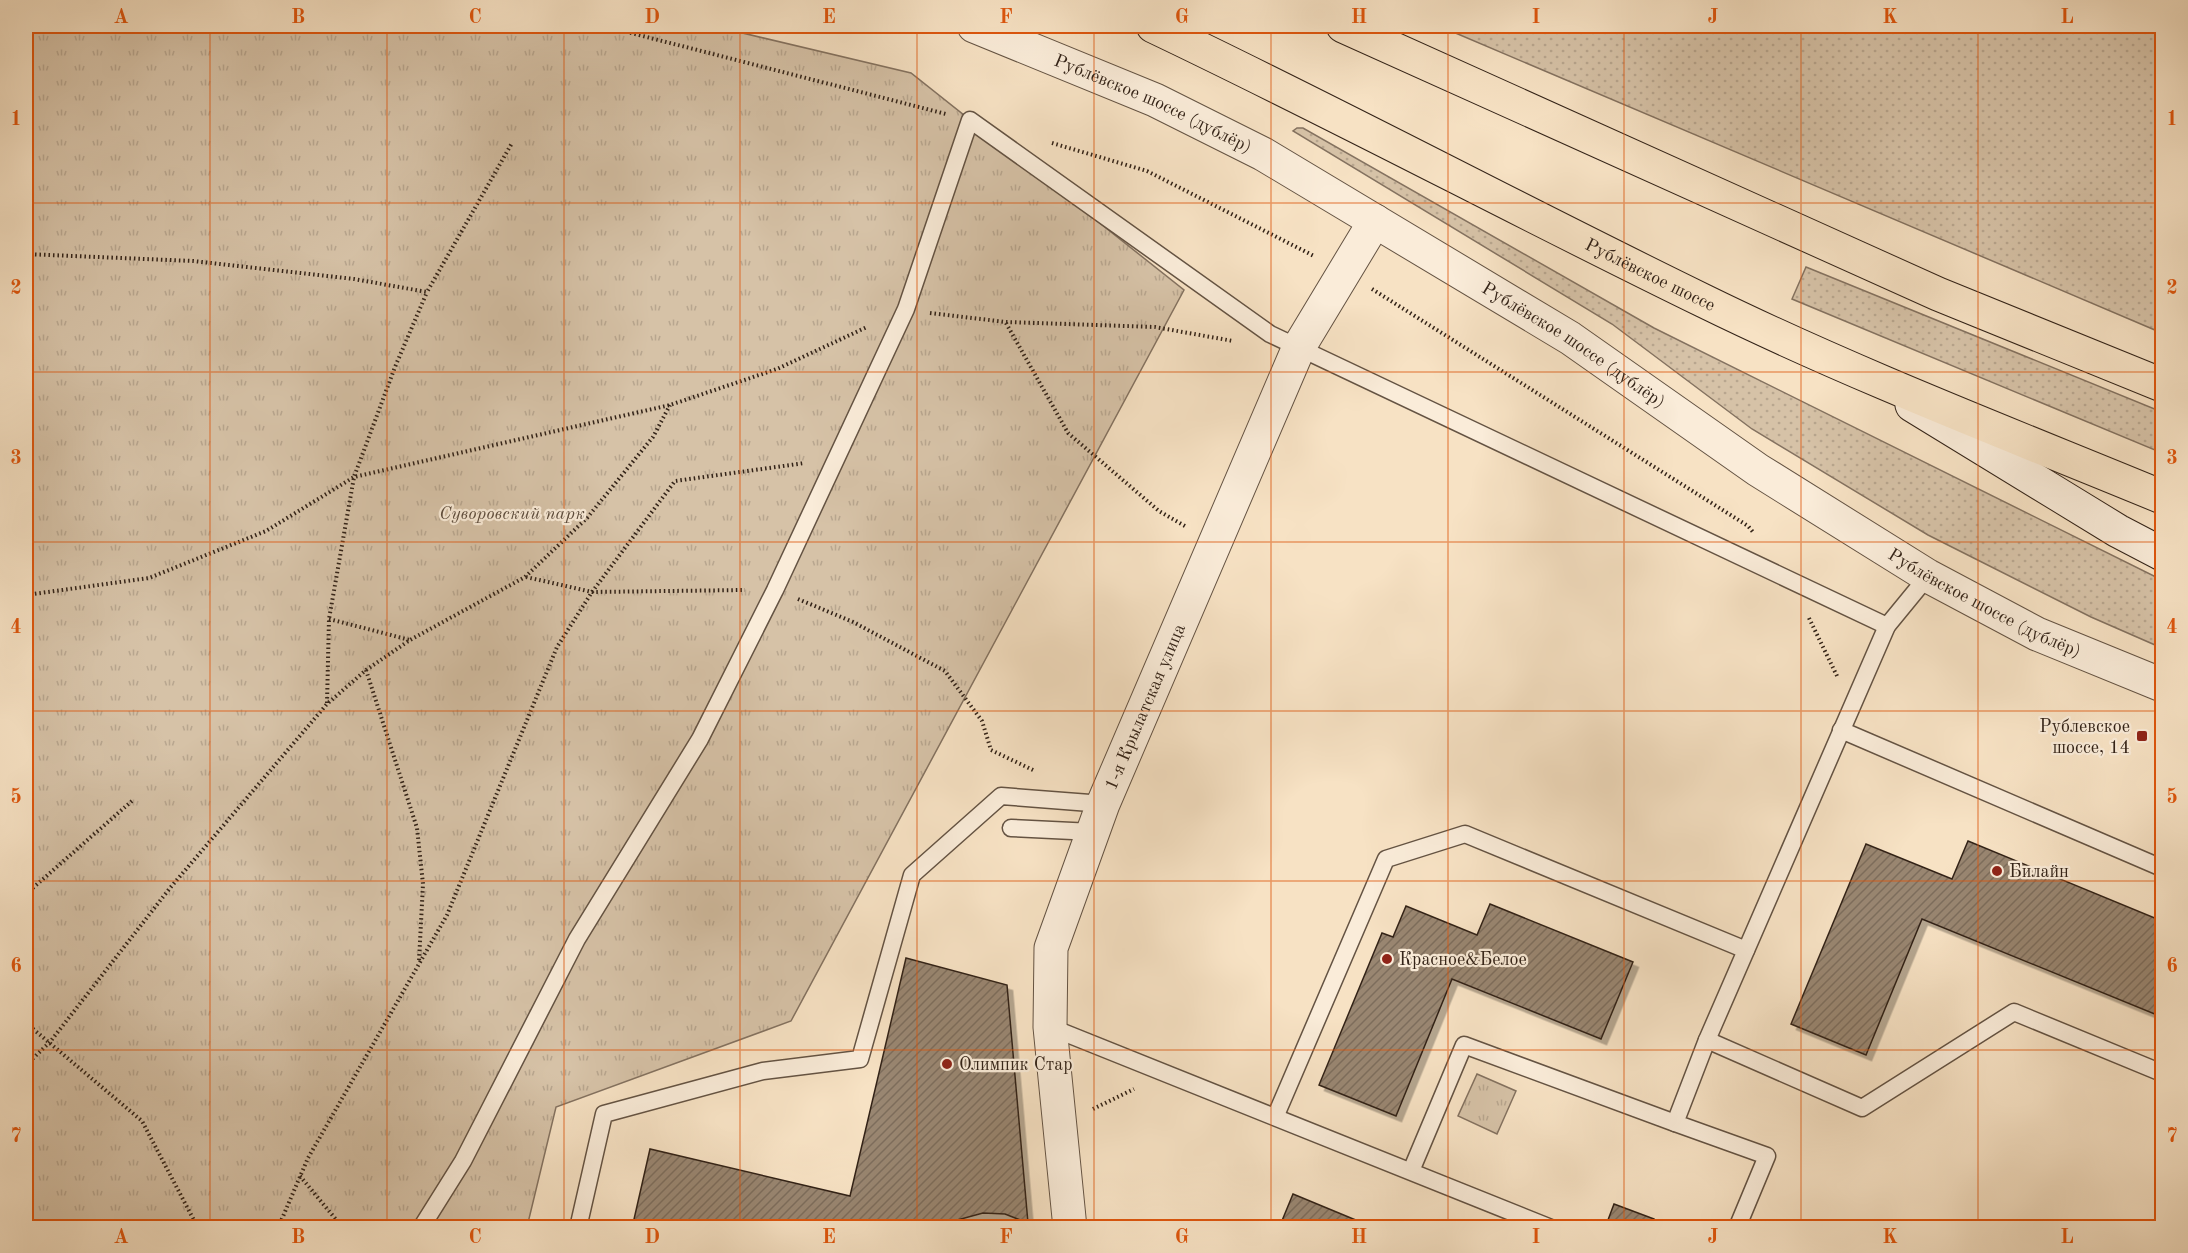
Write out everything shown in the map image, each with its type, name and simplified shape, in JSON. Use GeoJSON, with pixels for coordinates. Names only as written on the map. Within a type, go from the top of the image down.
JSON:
{"type":"FeatureCollection","features":[{"type":"Feature","properties":{"kind":"main road","name":"Рублёвское шоссе"},"geometry":{"type":"LineString","coordinates":[[1153,26],[1304,98],[1705,302],[1857,371],[2163,497]]}},
{"type":"Feature","properties":{"kind":"main road"},"geometry":{"type":"LineString","coordinates":[[1343,26],[1938,294],[2163,385]]}},
{"type":"Feature","properties":{"kind":"street","name":"Рублёвское шоссе (дублёр)"},"geometry":{"type":"LineString","coordinates":[[974,26],[1155,99],[1263,154],[1570,338],[1758,470],[1928,576],[2037,634],[2163,685]]}},
{"type":"Feature","properties":{"kind":"street","name":"1-я Крылатская улица"},"geometry":{"type":"LineString","coordinates":[[1070,1227],[1050,1027],[1051,948],[1098,818],[1299,347],[1375,220]]}},
{"type":"Feature","properties":{"kind":"street"},"geometry":{"type":"LineString","coordinates":[[1857,371],[2118,531],[2163,554]]}},
{"type":"Feature","properties":{"kind":"lane"},"geometry":{"type":"LineString","coordinates":[[421,1227],[463,1161],[577,939],[700,739],[775,590],[906,309],[970,120],[1270,334],[1887,626]]}},
{"type":"Feature","properties":{"kind":"lane"},"geometry":{"type":"LineString","coordinates":[[1675,1123],[1707,1040],[1887,626],[1928,576]]}},
{"type":"Feature","properties":{"kind":"lane"},"geometry":{"type":"LineString","coordinates":[[1841,730],[2163,868]]}},
{"type":"Feature","properties":{"kind":"lane"},"geometry":{"type":"LineString","coordinates":[[578,1227],[603,1114],[763,1071],[860,1059],[912,875],[1001,796],[1098,818]]}},
{"type":"Feature","properties":{"kind":"lane"},"geometry":{"type":"LineString","coordinates":[[1011,828],[1098,818]]}},
{"type":"Feature","properties":{"kind":"lane"},"geometry":{"type":"LineString","coordinates":[[1276,1115],[1386,859],[1465,834],[1746,950]]}},
{"type":"Feature","properties":{"kind":"lane"},"geometry":{"type":"LineString","coordinates":[[1707,1040],[1862,1108],[2014,1012],[2163,1073]]}},
{"type":"Feature","properties":{"kind":"lane"},"geometry":{"type":"LineString","coordinates":[[1050,1027],[1276,1115],[1551,1227]]}},
{"type":"Feature","properties":{"kind":"lane"},"geometry":{"type":"LineString","coordinates":[[1411,1171],[1464,1044],[1767,1156],[1737,1227]]}},
{"type":"Feature","properties":{"kind":"path"},"geometry":{"type":"LineString","coordinates":[[606,26],[970,120]]}},
{"type":"Feature","properties":{"kind":"path"},"geometry":{"type":"LineString","coordinates":[[1047,142],[1147,171],[1343,271],[1748,526],[1755,535]]}},
{"type":"Feature","properties":{"kind":"path"},"geometry":{"type":"LineString","coordinates":[[327,704],[329,619],[354,477],[395,367],[427,292],[512,143]]}},
{"type":"Feature","properties":{"kind":"path"},"geometry":{"type":"LineString","coordinates":[[26,254],[193,261],[354,279],[427,292]]}},
{"type":"Feature","properties":{"kind":"path"},"geometry":{"type":"LineString","coordinates":[[26,595],[149,578],[266,531],[354,477],[670,405],[777,369],[906,309],[1006,322],[1155,327],[1242,342]]}},
{"type":"Feature","properties":{"kind":"path"},"geometry":{"type":"LineString","coordinates":[[1006,322],[1068,433],[1159,510],[1185,526]]}},
{"type":"Feature","properties":{"kind":"path"},"geometry":{"type":"LineString","coordinates":[[26,1065],[50,1042],[170,888],[327,704],[366,670],[410,640],[525,577],[587,518],[653,437],[670,405]]}},
{"type":"Feature","properties":{"kind":"path"},"geometry":{"type":"LineString","coordinates":[[278,1227],[300,1176],[447,915],[557,648],[592,592],[675,481],[836,459]]}},
{"type":"Feature","properties":{"kind":"path"},"geometry":{"type":"LineString","coordinates":[[525,577],[592,592],[775,590],[853,622],[945,671],[982,721],[991,750],[1041,774]]}},
{"type":"Feature","properties":{"kind":"path"},"geometry":{"type":"LineString","coordinates":[[1790,579],[1851,706]]}},
{"type":"Feature","properties":{"kind":"path"},"geometry":{"type":"LineString","coordinates":[[329,619],[410,640]]}},
{"type":"Feature","properties":{"kind":"path"},"geometry":{"type":"LineString","coordinates":[[366,670],[417,828],[423,884],[419,964]]}},
{"type":"Feature","properties":{"kind":"path"},"geometry":{"type":"LineString","coordinates":[[26,894],[133,800]]}},
{"type":"Feature","properties":{"kind":"path"},"geometry":{"type":"LineString","coordinates":[[26,1023],[142,1121],[198,1227]]}},
{"type":"Feature","properties":{"kind":"path"},"geometry":{"type":"LineString","coordinates":[[1093,1109],[1167,1072]]}},
{"type":"Feature","properties":{"kind":"path"},"geometry":{"type":"LineString","coordinates":[[300,1176],[343,1227]]}},
{"type":"Feature","properties":{"kind":"green space","name":"Суворовский парк"},"geometry":{"type":"Polygon","coordinates":[[[26,26],[713,26],[911,73],[1184,290],[791,1021],[556,1107],[527,1227],[26,1227],[26,26]]]}},
{"type":"Feature","properties":{"kind":"green space"},"geometry":{"type":"Polygon","coordinates":[[[1439,26],[2162,26],[2162,333],[1439,26]]]}},
{"type":"Feature","properties":{"kind":"green space"},"geometry":{"type":"Polygon","coordinates":[[[1303,128],[1654,328],[2162,580],[2162,648],[2091,617],[1928,535],[1752,429],[1612,324],[1293,131],[1303,128]]]}},
{"type":"Feature","properties":{"kind":"green space"},"geometry":{"type":"Polygon","coordinates":[[[1806,267],[2162,412],[2162,453],[1792,299],[1806,267]]]}},
{"type":"Feature","properties":{"kind":"green space"},"geometry":{"type":"Polygon","coordinates":[[[1477,1074],[1516,1091],[1497,1134],[1458,1116],[1477,1074]]]}},
{"type":"Feature","properties":{"kind":"building"},"geometry":{"type":"Polygon","coordinates":[[[1968,841],[2162,921],[2162,1017],[1922,919],[1866,1055],[1791,1024],[1866,844],[1952,879],[1968,841]]]}},
{"type":"Feature","properties":{"kind":"building"},"geometry":{"type":"Polygon","coordinates":[[[1490,904],[1633,962],[1601,1039],[1452,979],[1396,1116],[1319,1085],[1382,933],[1393,937],[1406,906],[1477,935],[1490,904]]]}},
{"type":"Feature","properties":{"kind":"building","name":"Олимпик Стар"},"geometry":{"type":"Polygon","coordinates":[[[906,958],[1007,985],[1028,1223],[1005,1214],[983,1213],[928,1228],[632,1228],[650,1149],[850,1196],[906,958]]]}},
{"type":"Feature","properties":{"kind":"building"},"geometry":{"type":"Polygon","coordinates":[[[1293,1194],[1375,1228],[1279,1228],[1293,1194]]]}},
{"type":"Feature","properties":{"kind":"building"},"geometry":{"type":"Polygon","coordinates":[[[1614,1204],[1654,1219],[1651,1228],[1605,1228],[1614,1204]]]}},
{"type":"Feature","properties":{"kind":"place","name":"Рублевское шоссе, 14"},"geometry":{"type":"Point","coordinates":[2142,736]}},
{"type":"Feature","properties":{"kind":"place","name":"Билайн"},"geometry":{"type":"Point","coordinates":[1997,871]}},
{"type":"Feature","properties":{"kind":"place","name":"Красное&Белое"},"geometry":{"type":"Point","coordinates":[1387,959]}},
{"type":"Feature","properties":{"kind":"place","name":"Олимпик Стар"},"geometry":{"type":"Point","coordinates":[947,1064]}}]}
